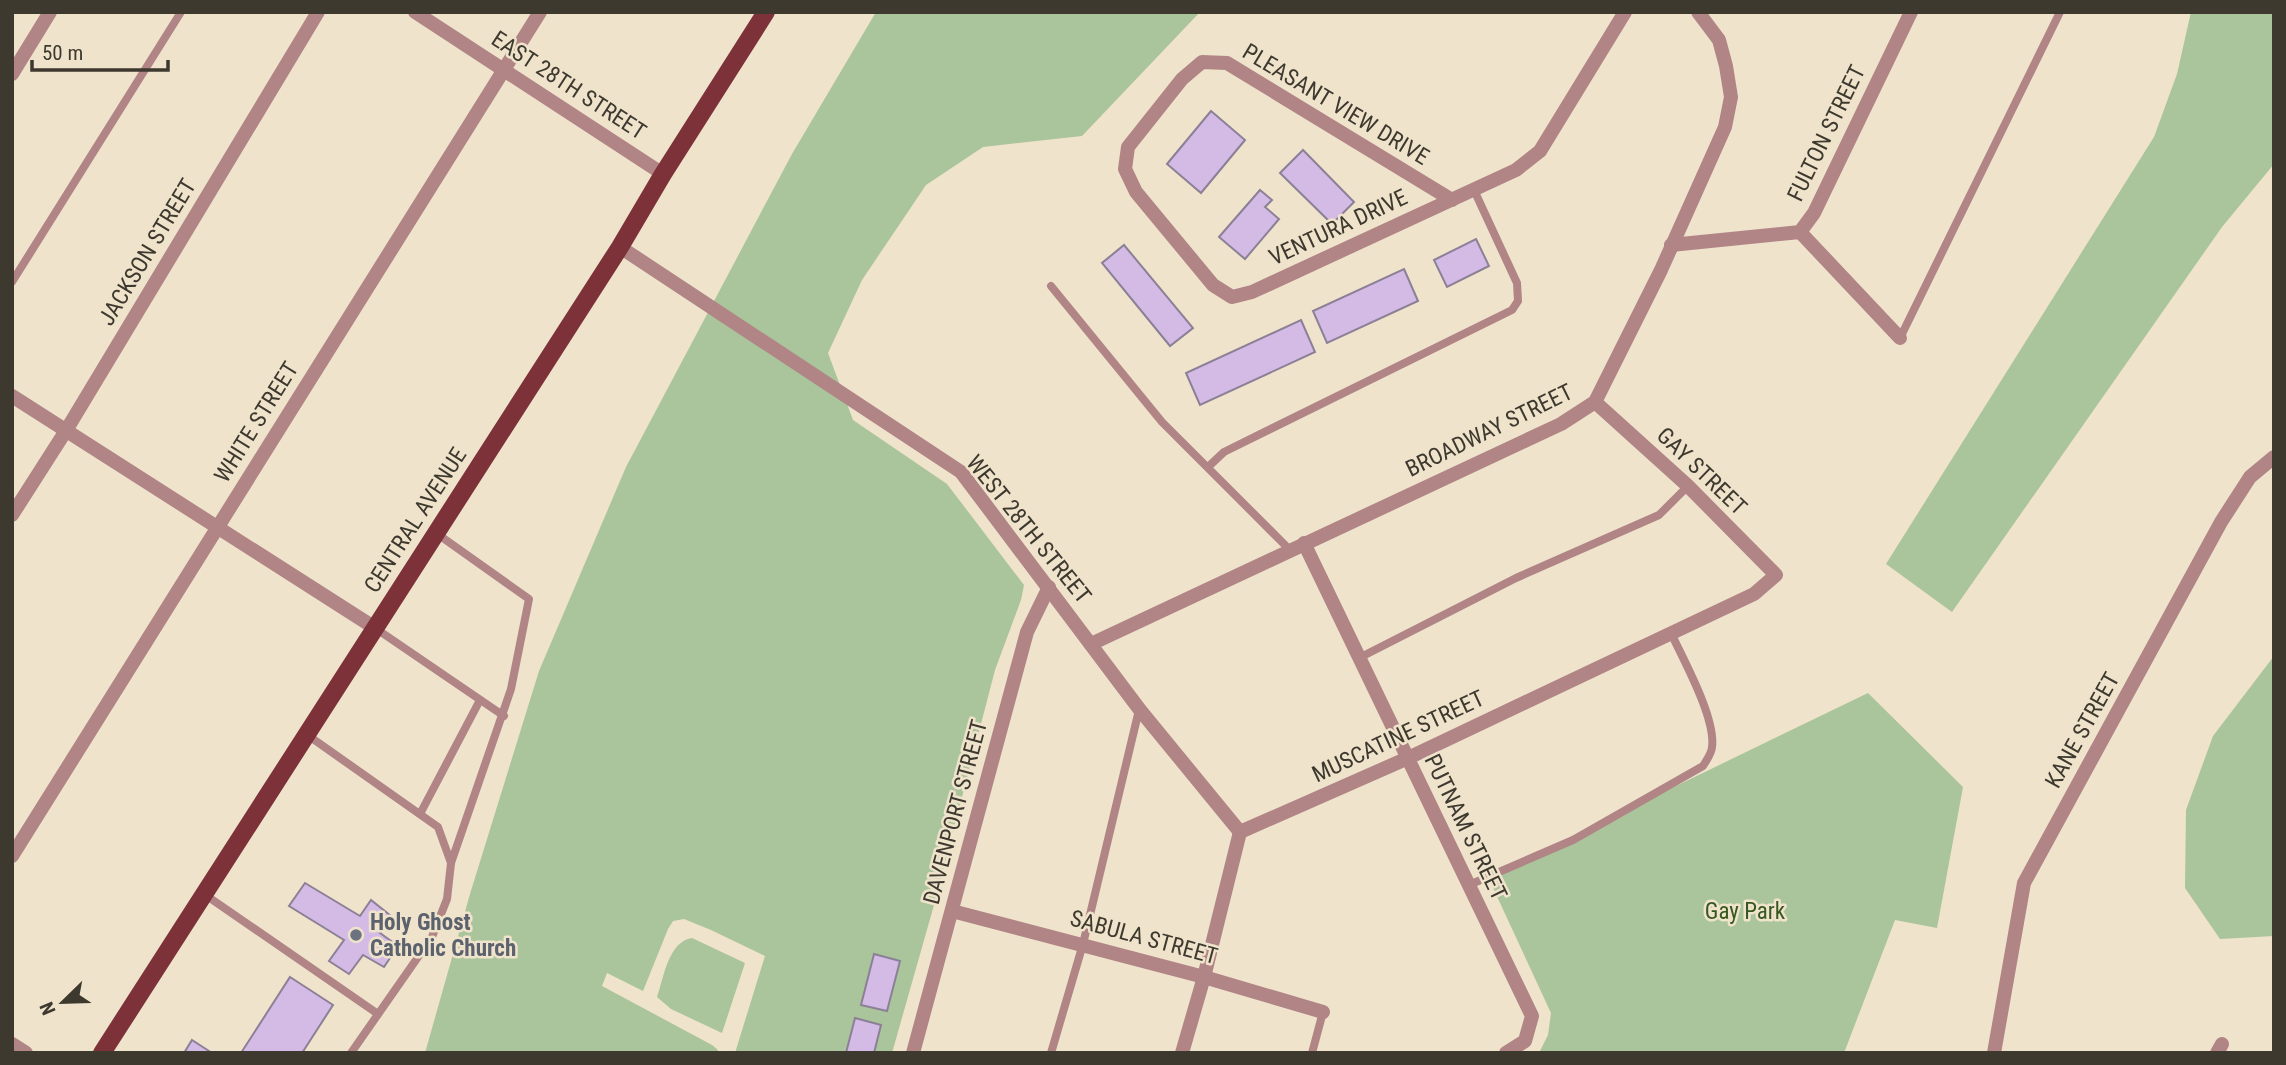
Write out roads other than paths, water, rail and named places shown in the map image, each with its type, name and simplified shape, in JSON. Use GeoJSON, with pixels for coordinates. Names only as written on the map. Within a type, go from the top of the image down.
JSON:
{"type":"FeatureCollection","features":[{"type":"Feature","properties":{"kind":"main road","name":"CENTRAL AVENUE"},"geometry":{"type":"LineString","coordinates":[[102,1053],[620,247],[766,12]]}},
{"type":"Feature","properties":{"kind":"street"},"geometry":{"type":"LineString","coordinates":[[12,74],[50,12]]}},
{"type":"Feature","properties":{"kind":"street","name":"JACKSON STREET"},"geometry":{"type":"LineString","coordinates":[[12,515],[67,429],[318,12]]}},
{"type":"Feature","properties":{"kind":"street","name":"EAST 28TH STREET"},"geometry":{"type":"LineString","coordinates":[[415,12],[663,174]]}},
{"type":"Feature","properties":{"kind":"street","name":"WHITE STREET"},"geometry":{"type":"LineString","coordinates":[[12,856],[540,12]]}},
{"type":"Feature","properties":{"kind":"street","name":"VENTURA DRIVE"},"geometry":{"type":"LineString","coordinates":[[1231,297],[1252,292],[1516,170],[1540,151],[1625,12]]}},
{"type":"Feature","properties":{"kind":"street","name":"BROADWAY STREET"},"geometry":{"type":"LineString","coordinates":[[1091,644],[1560,424],[1594,402],[1725,127],[1731,96],[1719,40],[1698,12]]}},
{"type":"Feature","properties":{"kind":"street","name":"FULTON STREET"},"geometry":{"type":"LineString","coordinates":[[1671,245],[1800,232],[1814,213],[1911,12]]}},
{"type":"Feature","properties":{"kind":"street","name":"PLEASANT VIEW DRIVE"},"geometry":{"type":"LineString","coordinates":[[1231,297],[1213,285],[1136,192],[1125,169],[1128,147],[1182,79],[1202,62],[1227,63],[1452,200]]}},
{"type":"Feature","properties":{"kind":"street"},"geometry":{"type":"LineString","coordinates":[[1800,232],[1900,338]]}},
{"type":"Feature","properties":{"kind":"street","name":"WEST 28TH STREET"},"geometry":{"type":"LineString","coordinates":[[620,247],[961,472],[1140,710],[1240,832]]}},
{"type":"Feature","properties":{"kind":"street"},"geometry":{"type":"LineString","coordinates":[[12,396],[375,628]]}},
{"type":"Feature","properties":{"kind":"street","name":"GAY STREET"},"geometry":{"type":"LineString","coordinates":[[1594,402],[1688,486],[1776,575]]}},
{"type":"Feature","properties":{"kind":"street","name":"KANE STREET"},"geometry":{"type":"LineString","coordinates":[[1994,1053],[2024,883],[2221,522],[2250,477],[2274,457]]}},
{"type":"Feature","properties":{"kind":"street","name":"PUTNAM STREET"},"geometry":{"type":"LineString","coordinates":[[1304,543],[1532,1016],[1525,1041],[1506,1053]]}},
{"type":"Feature","properties":{"kind":"street","name":"MUSCATINE STREET"},"geometry":{"type":"LineString","coordinates":[[1240,832],[1408,758],[1754,594],[1776,575]]}},
{"type":"Feature","properties":{"kind":"street","name":"DAVENPORT STREET"},"geometry":{"type":"LineString","coordinates":[[913,1053],[1027,632],[1049,587]]}},
{"type":"Feature","properties":{"kind":"street"},"geometry":{"type":"LineString","coordinates":[[1182,1053],[1240,832]]}},
{"type":"Feature","properties":{"kind":"street","name":"SABULA STREET"},"geometry":{"type":"LineString","coordinates":[[952,911],[1204,976],[1324,1012]]}},
{"type":"Feature","properties":{"kind":"street"},"geometry":{"type":"LineString","coordinates":[[12,1044],[26,1053]]}},
{"type":"Feature","properties":{"kind":"lane"},"geometry":{"type":"LineString","coordinates":[[12,282],[181,12]]}},
{"type":"Feature","properties":{"kind":"lane"},"geometry":{"type":"LineString","coordinates":[[1900,338],[2060,12]]}},
{"type":"Feature","properties":{"kind":"lane"},"geometry":{"type":"LineString","coordinates":[[1208,467],[1224,453],[1512,310],[1518,301],[1517,283],[1474,190]]}},
{"type":"Feature","properties":{"kind":"lane"},"geometry":{"type":"LineString","coordinates":[[1051,286],[1161,422],[1290,550]]}},
{"type":"Feature","properties":{"kind":"lane"},"geometry":{"type":"LineString","coordinates":[[1359,658],[1516,578],[1659,515],[1688,486]]}},
{"type":"Feature","properties":{"kind":"lane"},"geometry":{"type":"LineString","coordinates":[[351,1053],[432,937],[447,899],[451,863],[511,689],[529,599],[436,533]]}},
{"type":"Feature","properties":{"kind":"lane"},"geometry":{"type":"LineString","coordinates":[[375,628],[503,716]]}},
{"type":"Feature","properties":{"kind":"lane"},"geometry":{"type":"LineString","coordinates":[[1469,886],[1573,840],[1703,766],[1713,747],[1709,722],[1694,681],[1671,633]]}},
{"type":"Feature","properties":{"kind":"lane"},"geometry":{"type":"LineString","coordinates":[[420,814],[480,700]]}},
{"type":"Feature","properties":{"kind":"lane"},"geometry":{"type":"LineString","coordinates":[[1051,1053],[1083,944],[1140,710]]}},
{"type":"Feature","properties":{"kind":"lane"},"geometry":{"type":"LineString","coordinates":[[306,734],[438,827],[451,863]]}},
{"type":"Feature","properties":{"kind":"lane"},"geometry":{"type":"LineString","coordinates":[[204,894],[378,1014]]}},
{"type":"Feature","properties":{"kind":"lane"},"geometry":{"type":"LineString","coordinates":[[1312,1053],[1324,1012]]}},
{"type":"Feature","properties":{"kind":"place","name":"Holy Ghost Catholic Church"},"geometry":{"type":"Point","coordinates":[356,935]}},
{"type":"Feature","properties":{"kind":"park label","name":"Gay Park"},"geometry":{"type":"Point","coordinates":[1745,911]}}]}
